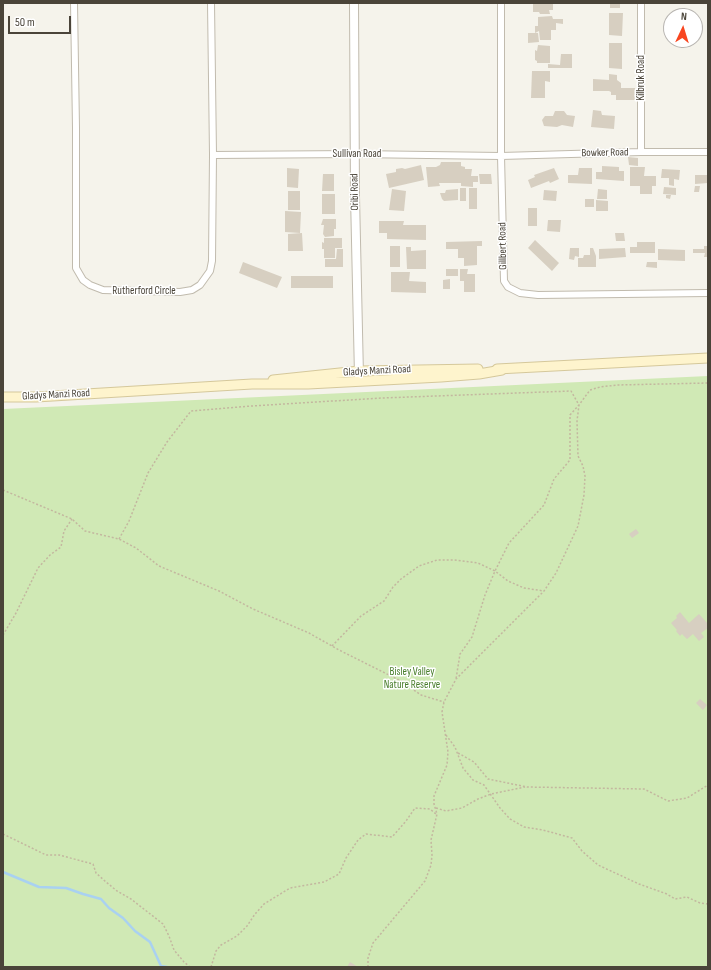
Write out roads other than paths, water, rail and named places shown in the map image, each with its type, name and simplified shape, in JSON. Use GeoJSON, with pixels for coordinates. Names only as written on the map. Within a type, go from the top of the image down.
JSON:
{"type":"FeatureCollection","features":[{"type":"Feature","properties":{"kind":"main road","name":"Gladys Manzi Road"},"geometry":{"type":"LineString","coordinates":[[252,384],[280,379],[359,371],[441,369],[502,370],[708,358]]}},
{"type":"Feature","properties":{"kind":"main road","name":"Gladys Manzi Road"},"geometry":{"type":"LineString","coordinates":[[3,397],[36,397],[252,384],[308,384],[479,374],[502,370]]}},
{"type":"Feature","properties":{"kind":"street","name":"Rutherford Circle"},"geometry":{"type":"LineString","coordinates":[[74,3],[76,268],[83,280],[96,289],[108,291],[180,292],[192,290],[200,285],[210,271],[212,261],[213,155],[211,3]]}},
{"type":"Feature","properties":{"kind":"street","name":"Oribi Road"},"geometry":{"type":"LineString","coordinates":[[354,3],[359,381]]}},
{"type":"Feature","properties":{"kind":"street","name":"Gillbert Road"},"geometry":{"type":"LineString","coordinates":[[501,3],[501,156],[504,281],[508,287],[514,291],[538,295],[708,293]]}},
{"type":"Feature","properties":{"kind":"street","name":"Kilbruk Road"},"geometry":{"type":"LineString","coordinates":[[641,3],[641,152]]}},
{"type":"Feature","properties":{"kind":"street","name":"Bowker Road"},"geometry":{"type":"LineString","coordinates":[[501,156],[641,152],[708,152]]}},
{"type":"Feature","properties":{"kind":"street","name":"Sullivan Road"},"geometry":{"type":"LineString","coordinates":[[213,155],[355,154],[501,156]]}},
{"type":"Feature","properties":{"kind":"waterway"},"geometry":{"type":"LineString","coordinates":[[3,872],[39,887],[66,888],[101,899],[109,908],[123,918],[135,931],[150,942],[161,966],[167,967]]}},
{"type":"Feature","properties":{"kind":"park label","name":"Bisley Valley Nature Reserve"},"geometry":{"type":"Point","coordinates":[412,678]}}]}
